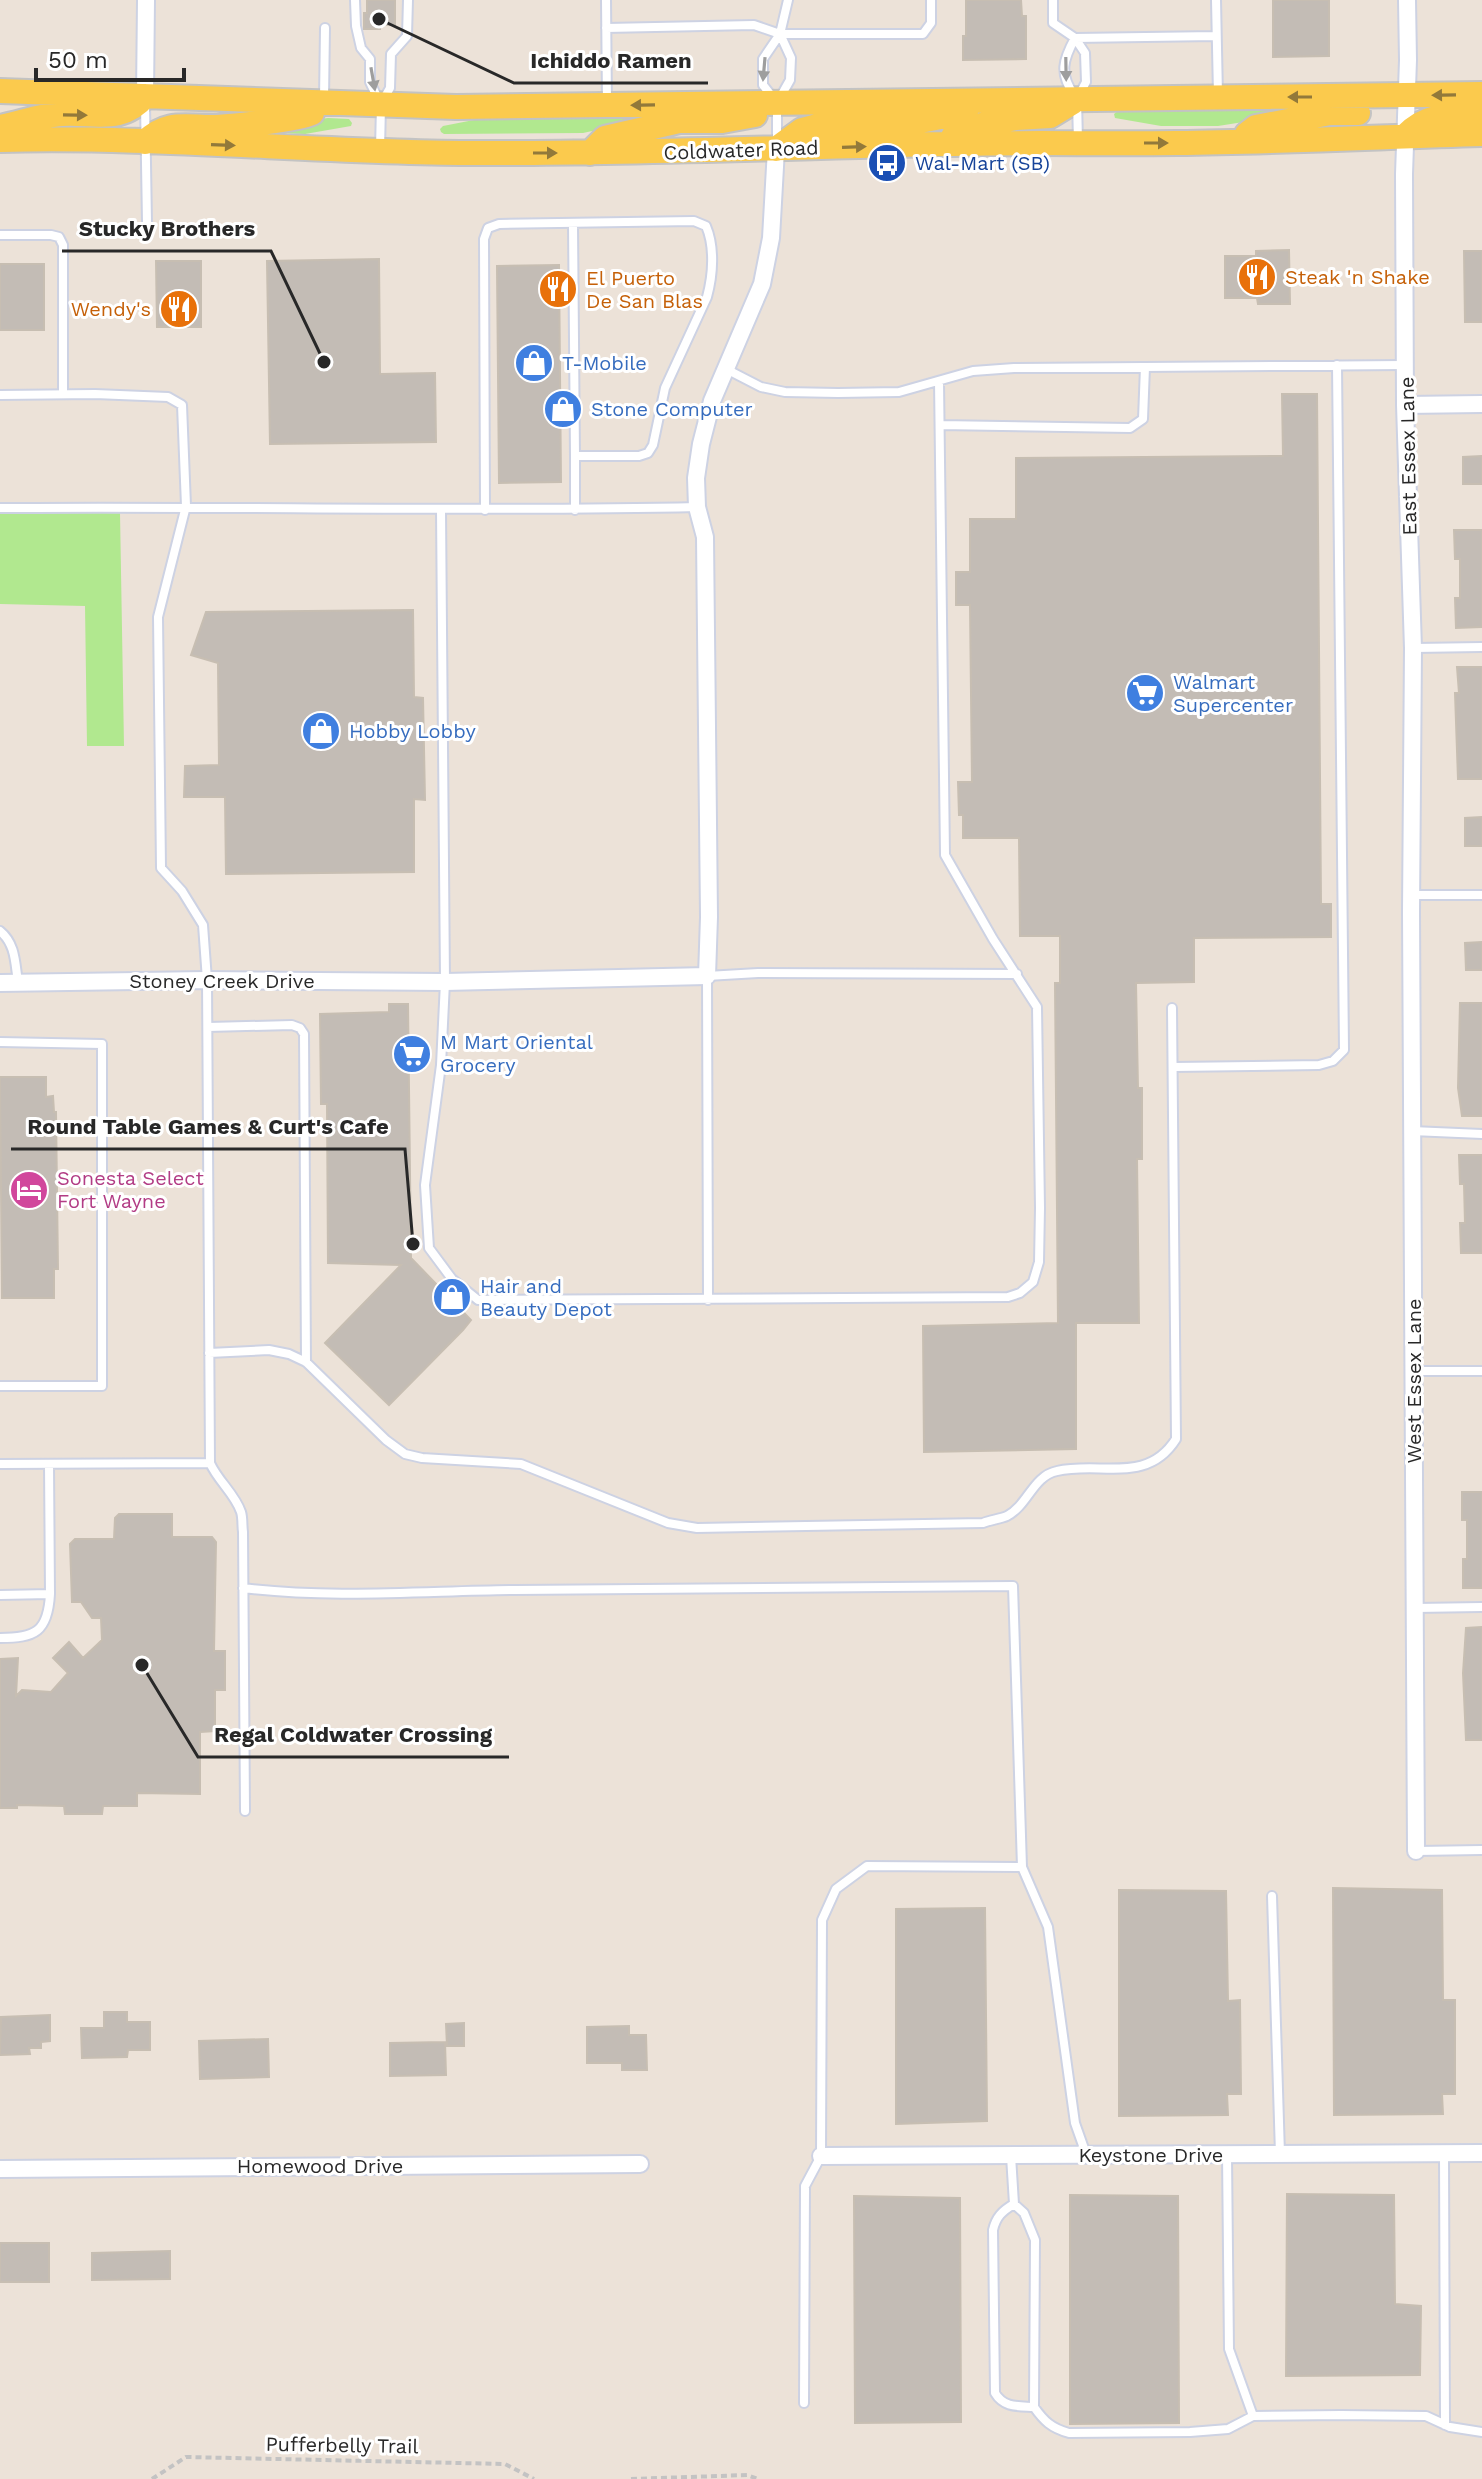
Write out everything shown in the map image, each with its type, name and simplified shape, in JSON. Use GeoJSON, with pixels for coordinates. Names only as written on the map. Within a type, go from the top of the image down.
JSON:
{"type":"FeatureCollection","features":[{"type":"Feature","properties":{"kind":"main road"},"geometry":{"type":"LineString","coordinates":[[0,91],[456,107],[1482,94]]}},
{"type":"Feature","properties":{"kind":"main road"},"geometry":{"type":"LineString","coordinates":[[0,127],[60,114],[110,115],[136,106],[145,96]]}},
{"type":"Feature","properties":{"kind":"main road"},"geometry":{"type":"LineString","coordinates":[[1239,141],[1256,127],[1330,113],[1384,111],[1406,96]]}},
{"type":"Feature","properties":{"kind":"main road"},"geometry":{"type":"LineString","coordinates":[[949,144],[957,130],[1016,118],[1050,116],[1077,99]]}},
{"type":"Feature","properties":{"kind":"main road"},"geometry":{"type":"LineString","coordinates":[[776,149],[802,130],[817,126],[920,121],[981,110],[993,101]]}},
{"type":"Feature","properties":{"kind":"main road"},"geometry":{"type":"LineString","coordinates":[[145,142],[165,127],[217,127],[309,115],[324,103]]}},
{"type":"Feature","properties":{"kind":"main road"},"geometry":{"type":"LineString","coordinates":[[590,153],[605,138],[679,121],[744,119],[763,113],[777,103]]}},
{"type":"Feature","properties":{"kind":"main road"},"geometry":{"type":"LineString","coordinates":[[1405,136],[1414,126],[1439,115],[1482,115]]}},
{"type":"Feature","properties":{"kind":"main road","name":"Coldwater Road"},"geometry":{"type":"LineString","coordinates":[[0,140],[61,138],[380,151],[590,153],[1482,134]]}},
{"type":"Feature","properties":{"kind":"street"},"geometry":{"type":"LineString","coordinates":[[145,96],[146,0]]}},
{"type":"Feature","properties":{"kind":"street","name":"East Essex Lane"},"geometry":{"type":"LineString","coordinates":[[1407,0],[1405,405],[1413,648],[1411,903]]}},
{"type":"Feature","properties":{"kind":"street"},"geometry":{"type":"LineString","coordinates":[[707,976],[705,537],[697,507],[696,478],[712,401],[762,284],[771,238],[776,149]]}},
{"type":"Feature","properties":{"kind":"street"},"geometry":{"type":"LineString","coordinates":[[1405,405],[1482,404]]}},
{"type":"Feature","properties":{"kind":"street","name":"West Essex Lane"},"geometry":{"type":"LineString","coordinates":[[1411,903],[1416,1851]]}},
{"type":"Feature","properties":{"kind":"street","name":"Stoney Creek Drive"},"geometry":{"type":"LineString","coordinates":[[0,983],[207,980],[445,982],[707,976]]}},
{"type":"Feature","properties":{"kind":"street","name":"Keystone Drive"},"geometry":{"type":"LineString","coordinates":[[821,2156],[1482,2153]]}},
{"type":"Feature","properties":{"kind":"street","name":"Homewood Drive"},"geometry":{"type":"LineString","coordinates":[[0,2169],[640,2164]]}},
{"type":"Feature","properties":{"kind":"lane"},"geometry":{"type":"LineString","coordinates":[[355,0],[361,48],[370,59],[370,82],[381,105]]}},
{"type":"Feature","properties":{"kind":"lane"},"geometry":{"type":"LineString","coordinates":[[380,151],[381,105],[390,88],[391,54],[407,36],[408,0]]}},
{"type":"Feature","properties":{"kind":"lane"},"geometry":{"type":"LineString","coordinates":[[606,0],[607,105]]}},
{"type":"Feature","properties":{"kind":"lane"},"geometry":{"type":"LineString","coordinates":[[777,103],[763,85],[763,59],[780,34],[788,0]]}},
{"type":"Feature","properties":{"kind":"lane"},"geometry":{"type":"LineString","coordinates":[[606,28],[754,25],[780,34],[923,34],[931,23],[931,0]]}},
{"type":"Feature","properties":{"kind":"lane"},"geometry":{"type":"LineString","coordinates":[[1053,0],[1053,23],[1075,38],[1085,53],[1086,82],[1077,99],[1078,143]]}},
{"type":"Feature","properties":{"kind":"lane"},"geometry":{"type":"LineString","coordinates":[[1216,0],[1218,97]]}},
{"type":"Feature","properties":{"kind":"lane"},"geometry":{"type":"LineString","coordinates":[[324,103],[325,28]]}},
{"type":"Feature","properties":{"kind":"lane"},"geometry":{"type":"LineString","coordinates":[[776,149],[777,103],[790,80],[791,58],[780,34]]}},
{"type":"Feature","properties":{"kind":"lane"},"geometry":{"type":"LineString","coordinates":[[1075,38],[1216,36]]}},
{"type":"Feature","properties":{"kind":"lane"},"geometry":{"type":"LineString","coordinates":[[1075,38],[1065,56],[1064,77],[1077,99]]}},
{"type":"Feature","properties":{"kind":"lane"},"geometry":{"type":"LineString","coordinates":[[145,96],[147,223]]}},
{"type":"Feature","properties":{"kind":"lane"},"geometry":{"type":"LineString","coordinates":[[485,510],[484,239],[488,228],[499,224],[694,221],[706,226],[711,238],[711,282],[665,388],[653,445],[648,453],[639,456],[575,456]]}},
{"type":"Feature","properties":{"kind":"lane"},"geometry":{"type":"LineString","coordinates":[[573,224],[575,510]]}},
{"type":"Feature","properties":{"kind":"lane"},"geometry":{"type":"LineString","coordinates":[[0,235],[51,235],[59,237],[63,245],[63,394]]}},
{"type":"Feature","properties":{"kind":"lane"},"geometry":{"type":"LineString","coordinates":[[1174,1067],[1319,1065],[1333,1061],[1344,1050],[1337,365]]}},
{"type":"Feature","properties":{"kind":"lane"},"geometry":{"type":"LineString","coordinates":[[726,369],[761,387],[785,392],[899,392],[973,371],[1014,368],[1406,365]]}},
{"type":"Feature","properties":{"kind":"lane"},"geometry":{"type":"LineString","coordinates":[[940,425],[1130,428],[1143,419],[1145,367]]}},
{"type":"Feature","properties":{"kind":"lane"},"geometry":{"type":"LineString","coordinates":[[441,510],[445,982],[441,1065],[425,1185],[429,1248],[439,1264],[478,1300],[1008,1297],[1020,1293],[1033,1282],[1039,1262],[1037,1007],[993,939],[945,855],[939,381]]}},
{"type":"Feature","properties":{"kind":"lane"},"geometry":{"type":"LineString","coordinates":[[0,395],[168,397],[182,405],[186,506],[158,617],[161,868],[182,891],[203,925],[208,1027],[210,1463],[216,1478],[233,1497],[241,1513],[245,1811]]}},
{"type":"Feature","properties":{"kind":"lane"},"geometry":{"type":"LineString","coordinates":[[0,508],[186,506],[575,510],[697,507]]}},
{"type":"Feature","properties":{"kind":"lane"},"geometry":{"type":"LineString","coordinates":[[1413,648],[1482,647]]}},
{"type":"Feature","properties":{"kind":"lane"},"geometry":{"type":"LineString","coordinates":[[1411,903],[1482,895]]}},
{"type":"Feature","properties":{"kind":"lane"},"geometry":{"type":"LineString","coordinates":[[0,931],[13,947],[18,983]]}},
{"type":"Feature","properties":{"kind":"lane"},"geometry":{"type":"LineString","coordinates":[[708,1300],[707,976],[758,973],[1017,974]]}},
{"type":"Feature","properties":{"kind":"lane"},"geometry":{"type":"LineString","coordinates":[[209,1353],[269,1350],[289,1354],[306,1362],[386,1440],[405,1454],[422,1458],[521,1464],[668,1523],[697,1528],[983,1523],[1008,1515],[1025,1500],[1041,1478],[1049,1474],[1056,1471],[1134,1468],[1153,1463],[1167,1453],[1176,1439],[1172,1008]]}},
{"type":"Feature","properties":{"kind":"lane"},"geometry":{"type":"LineString","coordinates":[[208,1027],[292,1025],[304,1034],[306,1362]]}},
{"type":"Feature","properties":{"kind":"lane"},"geometry":{"type":"LineString","coordinates":[[0,1042],[102,1044],[102,1386],[0,1386]]}},
{"type":"Feature","properties":{"kind":"lane"},"geometry":{"type":"LineString","coordinates":[[1412,1131],[1482,1134]]}},
{"type":"Feature","properties":{"kind":"lane"},"geometry":{"type":"LineString","coordinates":[[1414,1371],[1482,1371]]}},
{"type":"Feature","properties":{"kind":"lane"},"geometry":{"type":"LineString","coordinates":[[0,1464],[210,1463]]}},
{"type":"Feature","properties":{"kind":"lane"},"geometry":{"type":"LineString","coordinates":[[0,1638],[19,1638],[38,1631],[49,1614],[49,1464]]}},
{"type":"Feature","properties":{"kind":"lane"},"geometry":{"type":"LineString","coordinates":[[243,1588],[345,1595],[475,1590],[1013,1586],[1022,1867],[1048,1927],[1075,2123],[1086,2155]]}},
{"type":"Feature","properties":{"kind":"lane"},"geometry":{"type":"LineString","coordinates":[[0,1595],[50,1594]]}},
{"type":"Feature","properties":{"kind":"lane"},"geometry":{"type":"LineString","coordinates":[[1415,1608],[1482,1607]]}},
{"type":"Feature","properties":{"kind":"lane"},"geometry":{"type":"LineString","coordinates":[[1416,1851],[1482,1850]]}},
{"type":"Feature","properties":{"kind":"lane"},"geometry":{"type":"LineString","coordinates":[[804,2403],[805,2186],[821,2156],[822,1920],[836,1889],[867,1866],[1022,1867]]}},
{"type":"Feature","properties":{"kind":"lane"},"geometry":{"type":"LineString","coordinates":[[1272,1896],[1280,2154]]}},
{"type":"Feature","properties":{"kind":"lane"},"geometry":{"type":"LineString","coordinates":[[1444,2153],[1445,2425]]}},
{"type":"Feature","properties":{"kind":"lane"},"geometry":{"type":"LineString","coordinates":[[1011,2155],[1014,2204],[1024,2213],[1035,2240],[1034,2407],[1054,2429],[1069,2433],[1190,2432],[1228,2429],[1253,2416],[1426,2416],[1445,2425],[1482,2432]]}},
{"type":"Feature","properties":{"kind":"lane"},"geometry":{"type":"LineString","coordinates":[[1227,2155],[1229,2349],[1253,2416]]}},
{"type":"Feature","properties":{"kind":"lane"},"geometry":{"type":"LineString","coordinates":[[1014,2204],[1003,2211],[995,2221],[993,2230],[995,2393],[1006,2405],[1034,2407]]}},
{"type":"Feature","properties":{"kind":"path","name":"Pufferbelly Trail"},"geometry":{"type":"LineString","coordinates":[[152,2479],[186,2457],[505,2464],[534,2479]]}},
{"type":"Feature","properties":{"kind":"path"},"geometry":{"type":"LineString","coordinates":[[631,2479],[747,2475],[758,2479]]}},
{"type":"Feature","properties":{"kind":"green space"},"geometry":{"type":"Polygon","coordinates":[[[1307,108],[1307,112],[1218,126],[1161,126],[1115,118],[1114,114],[1118,111],[1307,108]]]}},
{"type":"Feature","properties":{"kind":"green space"},"geometry":{"type":"Polygon","coordinates":[[[662,116],[583,133],[444,134],[440,129],[484,118],[662,116]]]}},
{"type":"Feature","properties":{"kind":"green space"},"geometry":{"type":"Polygon","coordinates":[[[328,118],[349,119],[352,123],[351,126],[305,134],[246,132],[246,129],[328,118]]]}},
{"type":"Feature","properties":{"kind":"green space"},"geometry":{"type":"Polygon","coordinates":[[[0,512],[120,513],[124,746],[87,746],[85,606],[0,604],[0,512]]]}},
{"type":"Feature","properties":{"kind":"building"},"geometry":{"type":"Polygon","coordinates":[[[367,0],[395,0],[395,25],[364,29],[367,0]]]}},
{"type":"Feature","properties":{"kind":"building"},"geometry":{"type":"Polygon","coordinates":[[[966,0],[1021,0],[1022,16],[1026,16],[1026,59],[963,60],[966,0]]]}},
{"type":"Feature","properties":{"kind":"building"},"geometry":{"type":"Polygon","coordinates":[[[1273,0],[1329,0],[1329,56],[1273,57],[1273,0]]]}},
{"type":"Feature","properties":{"kind":"building","name":"Steak 'n Shake"},"geometry":{"type":"Polygon","coordinates":[[[1289,250],[1290,304],[1258,304],[1257,298],[1225,298],[1225,256],[1256,256],[1256,251],[1289,250]]]}},
{"type":"Feature","properties":{"kind":"building"},"geometry":{"type":"Polygon","coordinates":[[[1464,251],[1482,251],[1482,322],[1465,322],[1464,251]]]}},
{"type":"Feature","properties":{"kind":"building"},"geometry":{"type":"Polygon","coordinates":[[[379,259],[380,374],[435,373],[436,442],[270,444],[267,261],[379,259]]]}},
{"type":"Feature","properties":{"kind":"building","name":"Wendy's"},"geometry":{"type":"Polygon","coordinates":[[[156,261],[201,261],[201,327],[157,327],[156,261]]]}},
{"type":"Feature","properties":{"kind":"building"},"geometry":{"type":"Polygon","coordinates":[[[0,264],[44,264],[44,330],[0,330],[0,264]]]}},
{"type":"Feature","properties":{"kind":"building"},"geometry":{"type":"Polygon","coordinates":[[[559,265],[561,482],[499,483],[497,266],[559,265]]]}},
{"type":"Feature","properties":{"kind":"building","name":"Walmart Supercenter"},"geometry":{"type":"Polygon","coordinates":[[[1282,394],[1317,394],[1321,904],[1331,904],[1331,937],[1194,938],[1194,982],[1136,983],[1138,1088],[1142,1088],[1142,1159],[1137,1159],[1139,1323],[1076,1323],[1076,1449],[924,1452],[923,1326],[1058,1323],[1055,983],[1060,983],[1060,936],[1020,936],[1019,838],[963,838],[958,782],[972,782],[970,605],[956,605],[956,572],[970,572],[970,519],[1016,519],[1016,458],[1283,456],[1282,394]]]}},
{"type":"Feature","properties":{"kind":"building"},"geometry":{"type":"Polygon","coordinates":[[[1482,456],[1482,484],[1463,484],[1463,457],[1482,456]]]}},
{"type":"Feature","properties":{"kind":"building"},"geometry":{"type":"Polygon","coordinates":[[[1454,530],[1482,530],[1482,627],[1456,628],[1455,598],[1460,598],[1460,559],[1455,559],[1454,530]]]}},
{"type":"Feature","properties":{"kind":"building","name":"Hobby Lobby"},"geometry":{"type":"Polygon","coordinates":[[[413,610],[414,697],[423,698],[425,800],[414,799],[414,872],[226,874],[225,797],[184,797],[185,766],[219,765],[218,663],[191,655],[206,612],[413,610]]]}},
{"type":"Feature","properties":{"kind":"building"},"geometry":{"type":"Polygon","coordinates":[[[1457,667],[1482,667],[1482,779],[1458,779],[1457,667]]]}},
{"type":"Feature","properties":{"kind":"building"},"geometry":{"type":"Polygon","coordinates":[[[1482,817],[1482,846],[1465,846],[1465,818],[1482,817]]]}},
{"type":"Feature","properties":{"kind":"building"},"geometry":{"type":"Polygon","coordinates":[[[1482,942],[1482,970],[1466,970],[1465,943],[1482,942]]]}},
{"type":"Feature","properties":{"kind":"building"},"geometry":{"type":"Polygon","coordinates":[[[1460,1003],[1482,1003],[1482,1116],[1462,1116],[1458,1088],[1460,1003]]]}},
{"type":"Feature","properties":{"kind":"building"},"geometry":{"type":"Polygon","coordinates":[[[389,1004],[408,1004],[411,1258],[471,1320],[389,1405],[325,1343],[401,1265],[328,1263],[327,1104],[321,1104],[320,1014],[389,1012],[389,1004]]]}},
{"type":"Feature","properties":{"kind":"building","name":"Sonesta Select Fort Wayne"},"geometry":{"type":"Polygon","coordinates":[[[0,1077],[46,1077],[46,1097],[53,1096],[56,1112],[58,1269],[54,1269],[54,1298],[2,1298],[0,1077]]]}},
{"type":"Feature","properties":{"kind":"building"},"geometry":{"type":"Polygon","coordinates":[[[1459,1155],[1482,1155],[1482,1253],[1461,1253],[1460,1223],[1465,1223],[1464,1184],[1460,1184],[1459,1155]]]}},
{"type":"Feature","properties":{"kind":"building"},"geometry":{"type":"Polygon","coordinates":[[[1462,1492],[1482,1492],[1482,1588],[1463,1588],[1467,1520],[1462,1520],[1462,1492]]]}},
{"type":"Feature","properties":{"kind":"building"},"geometry":{"type":"Polygon","coordinates":[[[119,1514],[172,1514],[172,1537],[212,1537],[216,1542],[214,1651],[225,1651],[225,1690],[215,1690],[215,1731],[200,1732],[200,1794],[137,1793],[137,1806],[103,1806],[102,1814],[65,1814],[64,1806],[17,1805],[17,1808],[0,1808],[0,1659],[18,1658],[16,1696],[22,1690],[51,1692],[68,1673],[53,1658],[69,1642],[83,1658],[102,1640],[101,1618],[92,1618],[81,1602],[72,1602],[70,1544],[75,1539],[114,1539],[115,1518],[119,1514]]]}},
{"type":"Feature","properties":{"kind":"building"},"geometry":{"type":"Polygon","coordinates":[[[1482,1627],[1482,1740],[1466,1740],[1463,1673],[1466,1628],[1482,1627]]]}},
{"type":"Feature","properties":{"kind":"building"},"geometry":{"type":"Polygon","coordinates":[[[1333,1888],[1442,1890],[1443,2000],[1455,2000],[1455,2094],[1442,2094],[1443,2114],[1334,2115],[1333,1888]]]}},
{"type":"Feature","properties":{"kind":"building"},"geometry":{"type":"Polygon","coordinates":[[[1119,1890],[1226,1891],[1228,2001],[1240,2000],[1241,2094],[1227,2094],[1228,2115],[1119,2116],[1119,1890]]]}},
{"type":"Feature","properties":{"kind":"building"},"geometry":{"type":"Polygon","coordinates":[[[985,1908],[987,2121],[896,2124],[896,1909],[985,1908]]]}},
{"type":"Feature","properties":{"kind":"building"},"geometry":{"type":"Polygon","coordinates":[[[104,2012],[127,2012],[127,2022],[150,2022],[150,2050],[128,2050],[127,2057],[82,2058],[81,2028],[104,2028],[104,2012]]]}},
{"type":"Feature","properties":{"kind":"building"},"geometry":{"type":"Polygon","coordinates":[[[50,2015],[50,2041],[41,2042],[41,2048],[29,2048],[30,2054],[0,2055],[1,2017],[50,2015]]]}},
{"type":"Feature","properties":{"kind":"building"},"geometry":{"type":"Polygon","coordinates":[[[464,2023],[464,2046],[447,2046],[446,2024],[464,2023]]]}},
{"type":"Feature","properties":{"kind":"building"},"geometry":{"type":"Polygon","coordinates":[[[629,2026],[629,2035],[646,2035],[647,2070],[622,2070],[622,2063],[587,2063],[587,2027],[629,2026]]]}},
{"type":"Feature","properties":{"kind":"building"},"geometry":{"type":"Polygon","coordinates":[[[268,2039],[269,2077],[200,2079],[199,2041],[268,2039]]]}},
{"type":"Feature","properties":{"kind":"building"},"geometry":{"type":"Polygon","coordinates":[[[445,2042],[446,2075],[390,2076],[390,2043],[445,2042]]]}},
{"type":"Feature","properties":{"kind":"building"},"geometry":{"type":"Polygon","coordinates":[[[1287,2194],[1394,2195],[1395,2304],[1421,2306],[1420,2375],[1286,2376],[1287,2194]]]}},
{"type":"Feature","properties":{"kind":"building"},"geometry":{"type":"Polygon","coordinates":[[[1070,2195],[1178,2196],[1179,2423],[1070,2424],[1070,2195]]]}},
{"type":"Feature","properties":{"kind":"building"},"geometry":{"type":"Polygon","coordinates":[[[854,2196],[960,2198],[961,2422],[855,2423],[854,2196]]]}},
{"type":"Feature","properties":{"kind":"building"},"geometry":{"type":"Polygon","coordinates":[[[0,2243],[49,2243],[49,2282],[0,2282],[0,2243]]]}},
{"type":"Feature","properties":{"kind":"building"},"geometry":{"type":"Polygon","coordinates":[[[170,2251],[170,2279],[92,2280],[92,2253],[170,2251]]]}},
{"type":"Feature","properties":{"kind":"place","name":"Ichiddo Ramen"},"geometry":{"type":"Point","coordinates":[379,19]}},
{"type":"Feature","properties":{"kind":"place","name":"Wal-Mart (SB)"},"geometry":{"type":"Point","coordinates":[887,163]}},
{"type":"Feature","properties":{"kind":"place","name":"Steak 'n Shake"},"geometry":{"type":"Point","coordinates":[1257,277]}},
{"type":"Feature","properties":{"kind":"place","name":"El Puerto De San Blas"},"geometry":{"type":"Point","coordinates":[558,289]}},
{"type":"Feature","properties":{"kind":"place","name":"Wendy's"},"geometry":{"type":"Point","coordinates":[179,309]}},
{"type":"Feature","properties":{"kind":"place","name":"Stucky Brothers"},"geometry":{"type":"Point","coordinates":[324,362]}},
{"type":"Feature","properties":{"kind":"place","name":"T-Mobile"},"geometry":{"type":"Point","coordinates":[534,363]}},
{"type":"Feature","properties":{"kind":"place","name":"Stone Computer"},"geometry":{"type":"Point","coordinates":[563,409]}},
{"type":"Feature","properties":{"kind":"place","name":"Walmart Supercenter"},"geometry":{"type":"Point","coordinates":[1145,693]}},
{"type":"Feature","properties":{"kind":"place","name":"Hobby Lobby"},"geometry":{"type":"Point","coordinates":[321,731]}},
{"type":"Feature","properties":{"kind":"place","name":"M Mart Oriental Grocery"},"geometry":{"type":"Point","coordinates":[412,1054]}},
{"type":"Feature","properties":{"kind":"place","name":"Sonesta Select Fort Wayne"},"geometry":{"type":"Point","coordinates":[29,1190]}},
{"type":"Feature","properties":{"kind":"place","name":"Round Table Games & Curt's Cafe"},"geometry":{"type":"Point","coordinates":[413,1244]}},
{"type":"Feature","properties":{"kind":"place","name":"Hair and Beauty Depot"},"geometry":{"type":"Point","coordinates":[452,1297]}},
{"type":"Feature","properties":{"kind":"place","name":"Regal Coldwater Crossing"},"geometry":{"type":"Point","coordinates":[142,1665]}}]}
